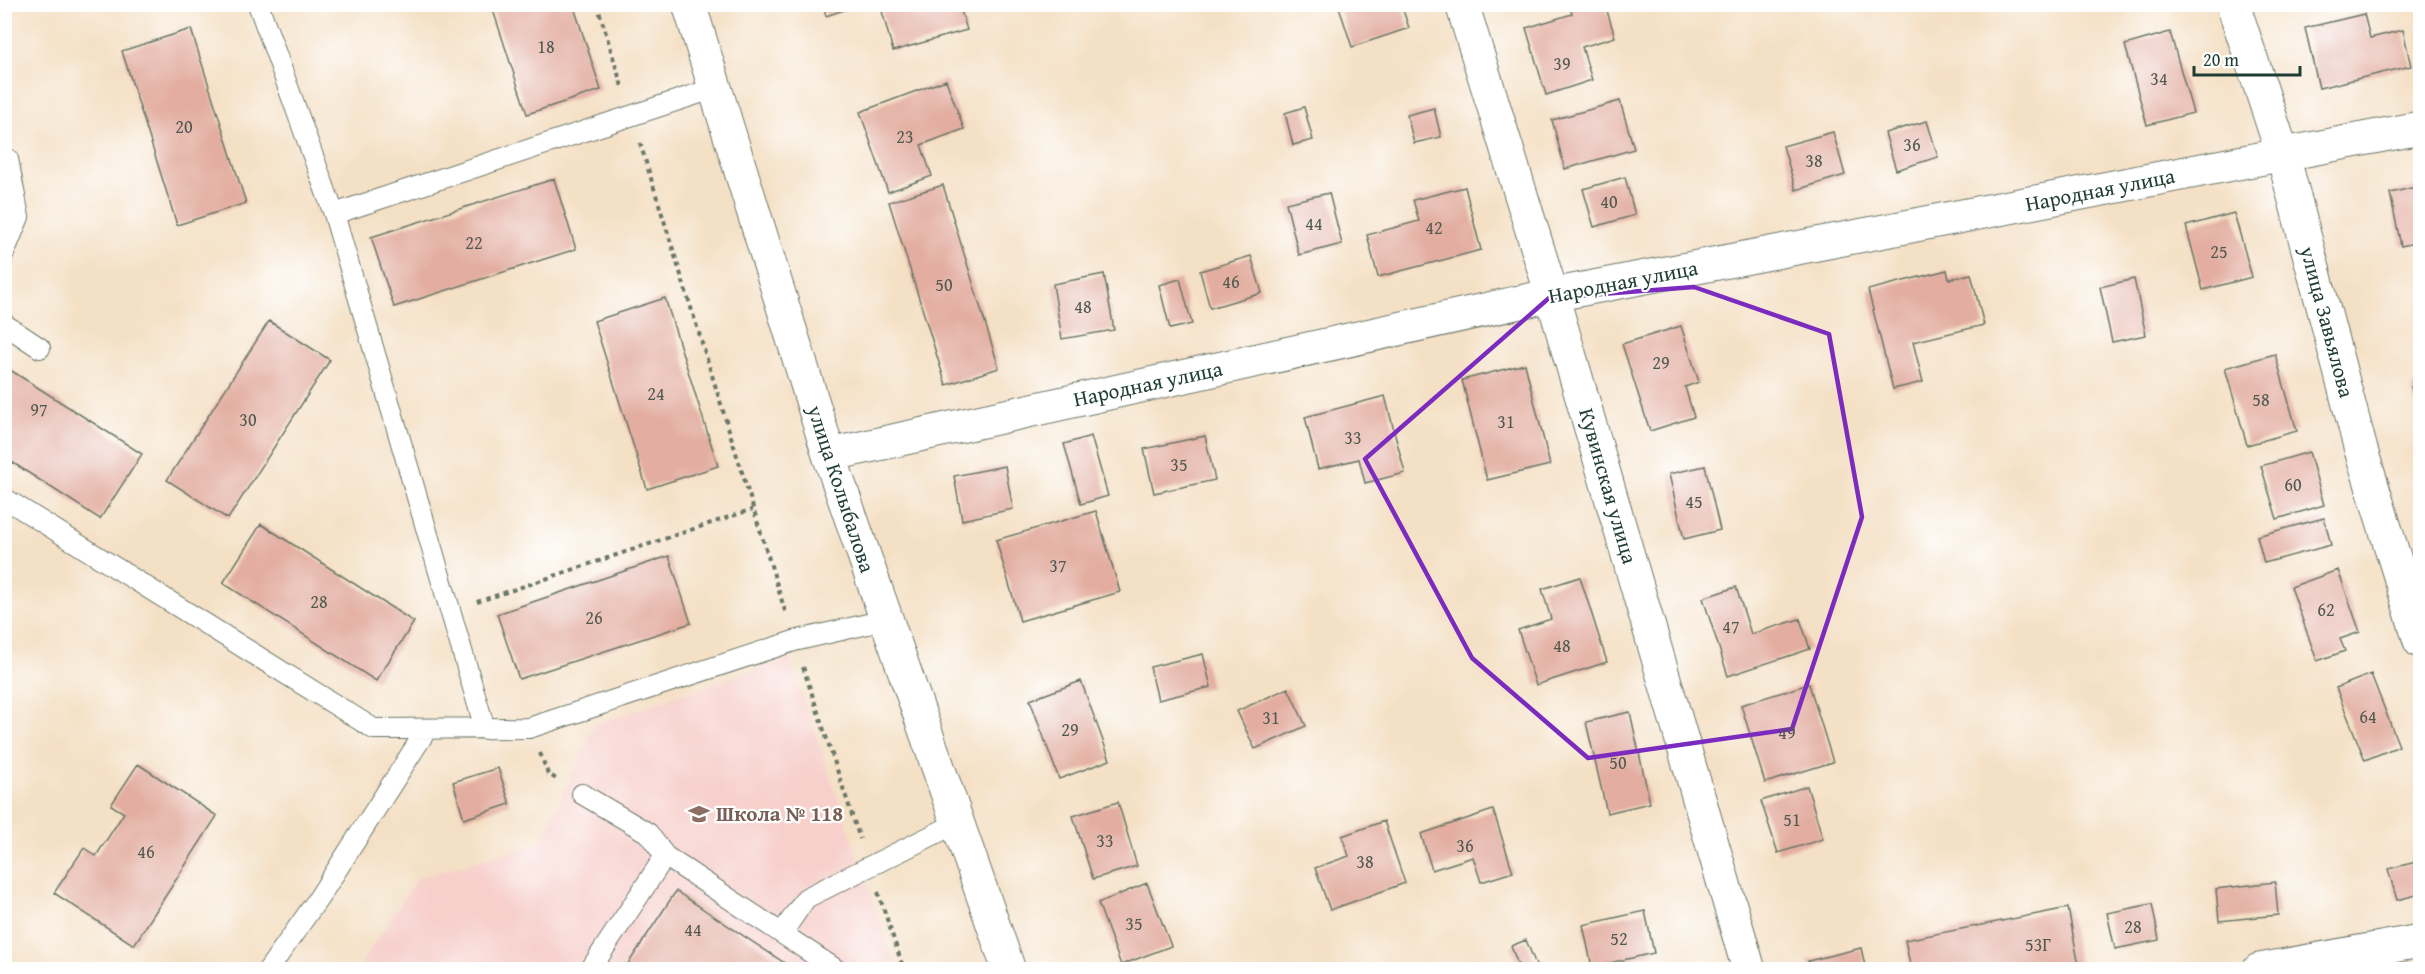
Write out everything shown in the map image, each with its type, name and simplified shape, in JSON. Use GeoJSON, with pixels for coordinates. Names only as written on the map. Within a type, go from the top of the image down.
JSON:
{"type":"FeatureCollection","features":[{"type":"Feature","properties":{"kind":"street","name":"улица Колыбалова"},"geometry":{"type":"LineString","coordinates":[[689,4],[829,455],[1009,969]]}},
{"type":"Feature","properties":{"kind":"street","name":"Кувинская улица"},"geometry":{"type":"LineString","coordinates":[[1462,4],[1552,295],[1749,969]]}},
{"type":"Feature","properties":{"kind":"street","name":"улица Завьялова"},"geometry":{"type":"LineString","coordinates":[[2233,4],[2283,155],[2361,450],[2421,640]]}},
{"type":"Feature","properties":{"kind":"street","name":"Народная улица"},"geometry":{"type":"LineString","coordinates":[[829,455],[1552,295],[2421,128]]}},
{"type":"Feature","properties":{"kind":"street"},"geometry":{"type":"LineString","coordinates":[[2259,969],[2421,941]]}},
{"type":"Feature","properties":{"kind":"lane"},"geometry":{"type":"LineString","coordinates":[[258,4],[334,214],[485,729]]}},
{"type":"Feature","properties":{"kind":"lane"},"geometry":{"type":"LineString","coordinates":[[334,214],[715,88]]}},
{"type":"Feature","properties":{"kind":"lane"},"geometry":{"type":"LineString","coordinates":[[4,156],[8,159],[19,217],[4,253]]}},
{"type":"Feature","properties":{"kind":"lane"},"geometry":{"type":"LineString","coordinates":[[4,324],[40,348]]}},
{"type":"Feature","properties":{"kind":"lane"},"geometry":{"type":"LineString","coordinates":[[6,502],[374,729],[529,728],[794,641],[885,620]]}},
{"type":"Feature","properties":{"kind":"lane"},"geometry":{"type":"LineString","coordinates":[[268,969],[318,899],[427,729]]}},
{"type":"Feature","properties":{"kind":"lane"},"geometry":{"type":"LineString","coordinates":[[575,790],[648,833],[665,856],[837,969]]}},
{"type":"Feature","properties":{"kind":"lane"},"geometry":{"type":"LineString","coordinates":[[782,933],[806,898],[957,823]]}},
{"type":"Feature","properties":{"kind":"lane"},"geometry":{"type":"LineString","coordinates":[[590,969],[665,856]]}},
{"type":"Feature","properties":{"kind":"path"},"geometry":{"type":"LineString","coordinates":[[597,4],[794,641],[904,969]]}},
{"type":"Feature","properties":{"kind":"path"},"geometry":{"type":"LineString","coordinates":[[450,611],[753,509]]}},
{"type":"Feature","properties":{"kind":"path"},"geometry":{"type":"LineString","coordinates":[[529,728],[548,774],[575,790]]}},
{"type":"Feature","properties":{"kind":"highlighted area"},"geometry":{"type":"Polygon","coordinates":[[[1694,287],[1829,334],[1862,517],[1792,729],[1588,758],[1472,658],[1365,459],[1549,298],[1694,287]]]}},
{"type":"Feature","properties":{"kind":"shaded area","name":"Школа № 118"},"geometry":{"type":"Polygon","coordinates":[[[789,658],[897,969],[357,970],[417,878],[541,843],[595,724],[789,658]]]}},
{"type":"Feature","properties":{"kind":"building"},"geometry":{"type":"Polygon","coordinates":[[[491,4],[573,4],[601,90],[527,114],[491,4]]]}},
{"type":"Feature","properties":{"kind":"building"},"geometry":{"type":"Polygon","coordinates":[[[823,4],[859,4],[859,5],[826,16],[823,4]]]}},
{"type":"Feature","properties":{"kind":"building"},"geometry":{"type":"Polygon","coordinates":[[[880,4],[959,4],[967,30],[893,51],[880,4]]]}},
{"type":"Feature","properties":{"kind":"building"},"geometry":{"type":"Polygon","coordinates":[[[1338,4],[1401,4],[1409,28],[1352,47],[1338,4]]]}},
{"type":"Feature","properties":{"kind":"building"},"geometry":{"type":"Polygon","coordinates":[[[1569,4],[1605,4],[1615,37],[1582,47],[1592,80],[1546,95],[1526,28],[1572,14],[1569,4]]]}},
{"type":"Feature","properties":{"kind":"building"},"geometry":{"type":"Polygon","coordinates":[[[2364,14],[2370,38],[2403,30],[2411,66],[2319,88],[2305,28],[2364,14]]]}},
{"type":"Feature","properties":{"kind":"building"},"geometry":{"type":"Polygon","coordinates":[[[191,29],[246,203],[177,225],[122,51],[191,29]]]}},
{"type":"Feature","properties":{"kind":"building"},"geometry":{"type":"Polygon","coordinates":[[[2170,32],[2193,113],[2147,125],[2125,45],[2170,32]]]}},
{"type":"Feature","properties":{"kind":"building"},"geometry":{"type":"Polygon","coordinates":[[[946,80],[964,129],[921,145],[932,176],[888,192],[860,112],[946,80]]]}},
{"type":"Feature","properties":{"kind":"building"},"geometry":{"type":"Polygon","coordinates":[[[1620,101],[1634,149],[1565,169],[1552,120],[1620,101]]]}},
{"type":"Feature","properties":{"kind":"building"},"geometry":{"type":"Polygon","coordinates":[[[1304,107],[1313,140],[1293,145],[1285,113],[1304,107]]]}},
{"type":"Feature","properties":{"kind":"building"},"geometry":{"type":"Polygon","coordinates":[[[1434,108],[1441,137],[1414,143],[1407,115],[1434,108]]]}},
{"type":"Feature","properties":{"kind":"building"},"geometry":{"type":"Polygon","coordinates":[[[1927,121],[1938,157],[1896,170],[1885,133],[1927,121]]]}},
{"type":"Feature","properties":{"kind":"building"},"geometry":{"type":"Polygon","coordinates":[[[1833,132],[1845,175],[1796,190],[1783,146],[1833,132]]]}},
{"type":"Feature","properties":{"kind":"building"},"geometry":{"type":"Polygon","coordinates":[[[1625,177],[1635,215],[1594,227],[1583,189],[1625,177]]]}},
{"type":"Feature","properties":{"kind":"building"},"geometry":{"type":"Polygon","coordinates":[[[554,179],[576,249],[394,307],[371,237],[554,179]]]}},
{"type":"Feature","properties":{"kind":"building"},"geometry":{"type":"Polygon","coordinates":[[[943,185],[999,368],[946,385],[889,202],[943,185]]]}},
{"type":"Feature","properties":{"kind":"building"},"geometry":{"type":"Polygon","coordinates":[[[2420,186],[2420,242],[2401,246],[2390,193],[2420,186]]]}},
{"type":"Feature","properties":{"kind":"building"},"geometry":{"type":"Polygon","coordinates":[[[1465,187],[1481,250],[1378,277],[1367,235],[1419,221],[1413,200],[1465,187]]]}},
{"type":"Feature","properties":{"kind":"building"},"geometry":{"type":"Polygon","coordinates":[[[1329,193],[1342,244],[1299,255],[1286,203],[1329,193]]]}},
{"type":"Feature","properties":{"kind":"building"},"geometry":{"type":"Polygon","coordinates":[[[2234,213],[2252,277],[2203,290],[2186,226],[2234,213]]]}},
{"type":"Feature","properties":{"kind":"building"},"geometry":{"type":"Polygon","coordinates":[[[1251,256],[1262,293],[1210,308],[1200,271],[1251,256]]]}},
{"type":"Feature","properties":{"kind":"building"},"geometry":{"type":"Polygon","coordinates":[[[1947,270],[1949,279],[1971,274],[1984,325],[1913,342],[1923,382],[1893,389],[1868,290],[1947,270]]]}},
{"type":"Feature","properties":{"kind":"building"},"geometry":{"type":"Polygon","coordinates":[[[1104,274],[1114,330],[1062,339],[1053,284],[1104,274]]]}},
{"type":"Feature","properties":{"kind":"building"},"geometry":{"type":"Polygon","coordinates":[[[1180,279],[1192,324],[1170,329],[1159,285],[1180,279]]]}},
{"type":"Feature","properties":{"kind":"building"},"geometry":{"type":"Polygon","coordinates":[[[2134,279],[2146,335],[2112,342],[2100,287],[2134,279]]]}},
{"type":"Feature","properties":{"kind":"building"},"geometry":{"type":"Polygon","coordinates":[[[665,298],[718,466],[647,489],[594,321],[665,298]]]}},
{"type":"Feature","properties":{"kind":"building"},"geometry":{"type":"Polygon","coordinates":[[[269,321],[330,360],[228,519],[167,480],[269,321]]]}},
{"type":"Feature","properties":{"kind":"building"},"geometry":{"type":"Polygon","coordinates":[[[1681,326],[1699,382],[1685,387],[1694,417],[1650,431],[1622,344],[1681,326]]]}},
{"type":"Feature","properties":{"kind":"building"},"geometry":{"type":"Polygon","coordinates":[[[2275,354],[2297,431],[2247,445],[2225,368],[2275,354]]]}},
{"type":"Feature","properties":{"kind":"building"},"geometry":{"type":"Polygon","coordinates":[[[1525,364],[1550,465],[1487,480],[1462,380],[1525,364]]]}},
{"type":"Feature","properties":{"kind":"building"},"geometry":{"type":"Polygon","coordinates":[[[4,366],[142,454],[100,519],[4,457],[4,366]]]}},
{"type":"Feature","properties":{"kind":"building"},"geometry":{"type":"Polygon","coordinates":[[[2420,384],[2420,417],[2411,387],[2420,384]]]}},
{"type":"Feature","properties":{"kind":"building"},"geometry":{"type":"Polygon","coordinates":[[[1385,396],[1405,473],[1365,483],[1359,459],[1318,469],[1305,417],[1385,396]]]}},
{"type":"Feature","properties":{"kind":"building"},"geometry":{"type":"Polygon","coordinates":[[[1091,436],[1108,496],[1081,504],[1064,444],[1091,436]]]}},
{"type":"Feature","properties":{"kind":"building"},"geometry":{"type":"Polygon","coordinates":[[[1205,436],[1215,480],[1154,493],[1144,449],[1205,436]]]}},
{"type":"Feature","properties":{"kind":"building"},"geometry":{"type":"Polygon","coordinates":[[[2309,452],[2324,505],[2277,519],[2261,466],[2309,452]]]}},
{"type":"Feature","properties":{"kind":"building"},"geometry":{"type":"Polygon","coordinates":[[[1005,466],[1013,509],[962,520],[954,476],[1005,466]]]}},
{"type":"Feature","properties":{"kind":"building"},"geometry":{"type":"Polygon","coordinates":[[[1705,466],[1720,530],[1684,539],[1669,474],[1705,466]]]}},
{"type":"Feature","properties":{"kind":"building"},"geometry":{"type":"Polygon","coordinates":[[[1096,511],[1120,592],[1020,621],[996,540],[1096,511]]]}},
{"type":"Feature","properties":{"kind":"building"},"geometry":{"type":"Polygon","coordinates":[[[2324,518],[2331,545],[2264,563],[2257,536],[2324,518]]]}},
{"type":"Feature","properties":{"kind":"building"},"geometry":{"type":"Polygon","coordinates":[[[261,524],[414,622],[376,681],[223,583],[261,524]]]}},
{"type":"Feature","properties":{"kind":"building"},"geometry":{"type":"Polygon","coordinates":[[[669,556],[691,623],[519,679],[497,614],[669,556]]]}},
{"type":"Feature","properties":{"kind":"building"},"geometry":{"type":"Polygon","coordinates":[[[2338,570],[2360,632],[2340,639],[2345,651],[2317,661],[2291,587],[2338,570]]]}},
{"type":"Feature","properties":{"kind":"building"},"geometry":{"type":"Polygon","coordinates":[[[1580,577],[1607,662],[1536,685],[1518,630],[1551,619],[1542,589],[1580,577]]]}},
{"type":"Feature","properties":{"kind":"building"},"geometry":{"type":"Polygon","coordinates":[[[1736,587],[1751,634],[1800,619],[1810,649],[1728,676],[1703,598],[1736,587]]]}},
{"type":"Feature","properties":{"kind":"building"},"geometry":{"type":"Polygon","coordinates":[[[1203,654],[1211,687],[1158,700],[1150,667],[1203,654]]]}},
{"type":"Feature","properties":{"kind":"building"},"geometry":{"type":"Polygon","coordinates":[[[2371,674],[2399,746],[2365,760],[2336,688],[2371,674]]]}},
{"type":"Feature","properties":{"kind":"building"},"geometry":{"type":"Polygon","coordinates":[[[1081,681],[1110,760],[1059,779],[1030,700],[1081,681]]]}},
{"type":"Feature","properties":{"kind":"building"},"geometry":{"type":"Polygon","coordinates":[[[1809,684],[1833,762],[1765,783],[1741,705],[1809,684]]]}},
{"type":"Feature","properties":{"kind":"building"},"geometry":{"type":"Polygon","coordinates":[[[1288,688],[1306,726],[1255,749],[1237,711],[1288,688]]]}},
{"type":"Feature","properties":{"kind":"building"},"geometry":{"type":"Polygon","coordinates":[[[1630,712],[1650,803],[1607,813],[1586,722],[1630,712]]]}},
{"type":"Feature","properties":{"kind":"building"},"geometry":{"type":"Polygon","coordinates":[[[138,764],[217,816],[134,945],[54,893],[84,848],[96,856],[124,813],[111,805],[138,764]]]}},
{"type":"Feature","properties":{"kind":"building"},"geometry":{"type":"Polygon","coordinates":[[[498,768],[510,804],[464,819],[453,782],[498,768]]]}},
{"type":"Feature","properties":{"kind":"building"},"geometry":{"type":"Polygon","coordinates":[[[1807,786],[1823,839],[1778,853],[1761,801],[1807,786]]]}},
{"type":"Feature","properties":{"kind":"building"},"geometry":{"type":"Polygon","coordinates":[[[1118,802],[1137,866],[1093,879],[1073,816],[1118,802]]]}},
{"type":"Feature","properties":{"kind":"building"},"geometry":{"type":"Polygon","coordinates":[[[1493,810],[1513,872],[1481,882],[1473,857],[1432,870],[1421,834],[1493,810]]]}},
{"type":"Feature","properties":{"kind":"building"},"geometry":{"type":"Polygon","coordinates":[[[1384,821],[1405,883],[1330,910],[1315,868],[1349,856],[1342,836],[1384,821]]]}},
{"type":"Feature","properties":{"kind":"building"},"geometry":{"type":"Polygon","coordinates":[[[2420,861],[2420,894],[2397,900],[2388,869],[2420,861]]]}},
{"type":"Feature","properties":{"kind":"building"},"geometry":{"type":"Polygon","coordinates":[[[2275,882],[2278,915],[2219,921],[2216,889],[2275,882]]]}},
{"type":"Feature","properties":{"kind":"building"},"geometry":{"type":"Polygon","coordinates":[[[1147,883],[1171,946],[1121,965],[1098,903],[1147,883]]]}},
{"type":"Feature","properties":{"kind":"building"},"geometry":{"type":"Polygon","coordinates":[[[676,891],[795,970],[624,970],[676,891]]]}},
{"type":"Feature","properties":{"kind":"building"},"geometry":{"type":"Polygon","coordinates":[[[2152,904],[2159,940],[2115,949],[2107,913],[2152,904]]]}},
{"type":"Feature","properties":{"kind":"building"},"geometry":{"type":"Polygon","coordinates":[[[2068,908],[2079,966],[2062,970],[1911,970],[1905,940],[2068,908]]]}},
{"type":"Feature","properties":{"kind":"building"},"geometry":{"type":"Polygon","coordinates":[[[1645,911],[1654,953],[1592,967],[1583,925],[1645,911]]]}},
{"type":"Feature","properties":{"kind":"building"},"geometry":{"type":"Polygon","coordinates":[[[1526,940],[1538,970],[1520,970],[1511,946],[1526,940]]]}},
{"type":"Feature","properties":{"kind":"building"},"geometry":{"type":"Polygon","coordinates":[[[1861,948],[1866,970],[1810,970],[1808,961],[1861,948]]]}},
{"type":"Feature","properties":{"kind":"place","name":"Школа № 118"},"geometry":{"type":"Point","coordinates":[699,814]}}]}
